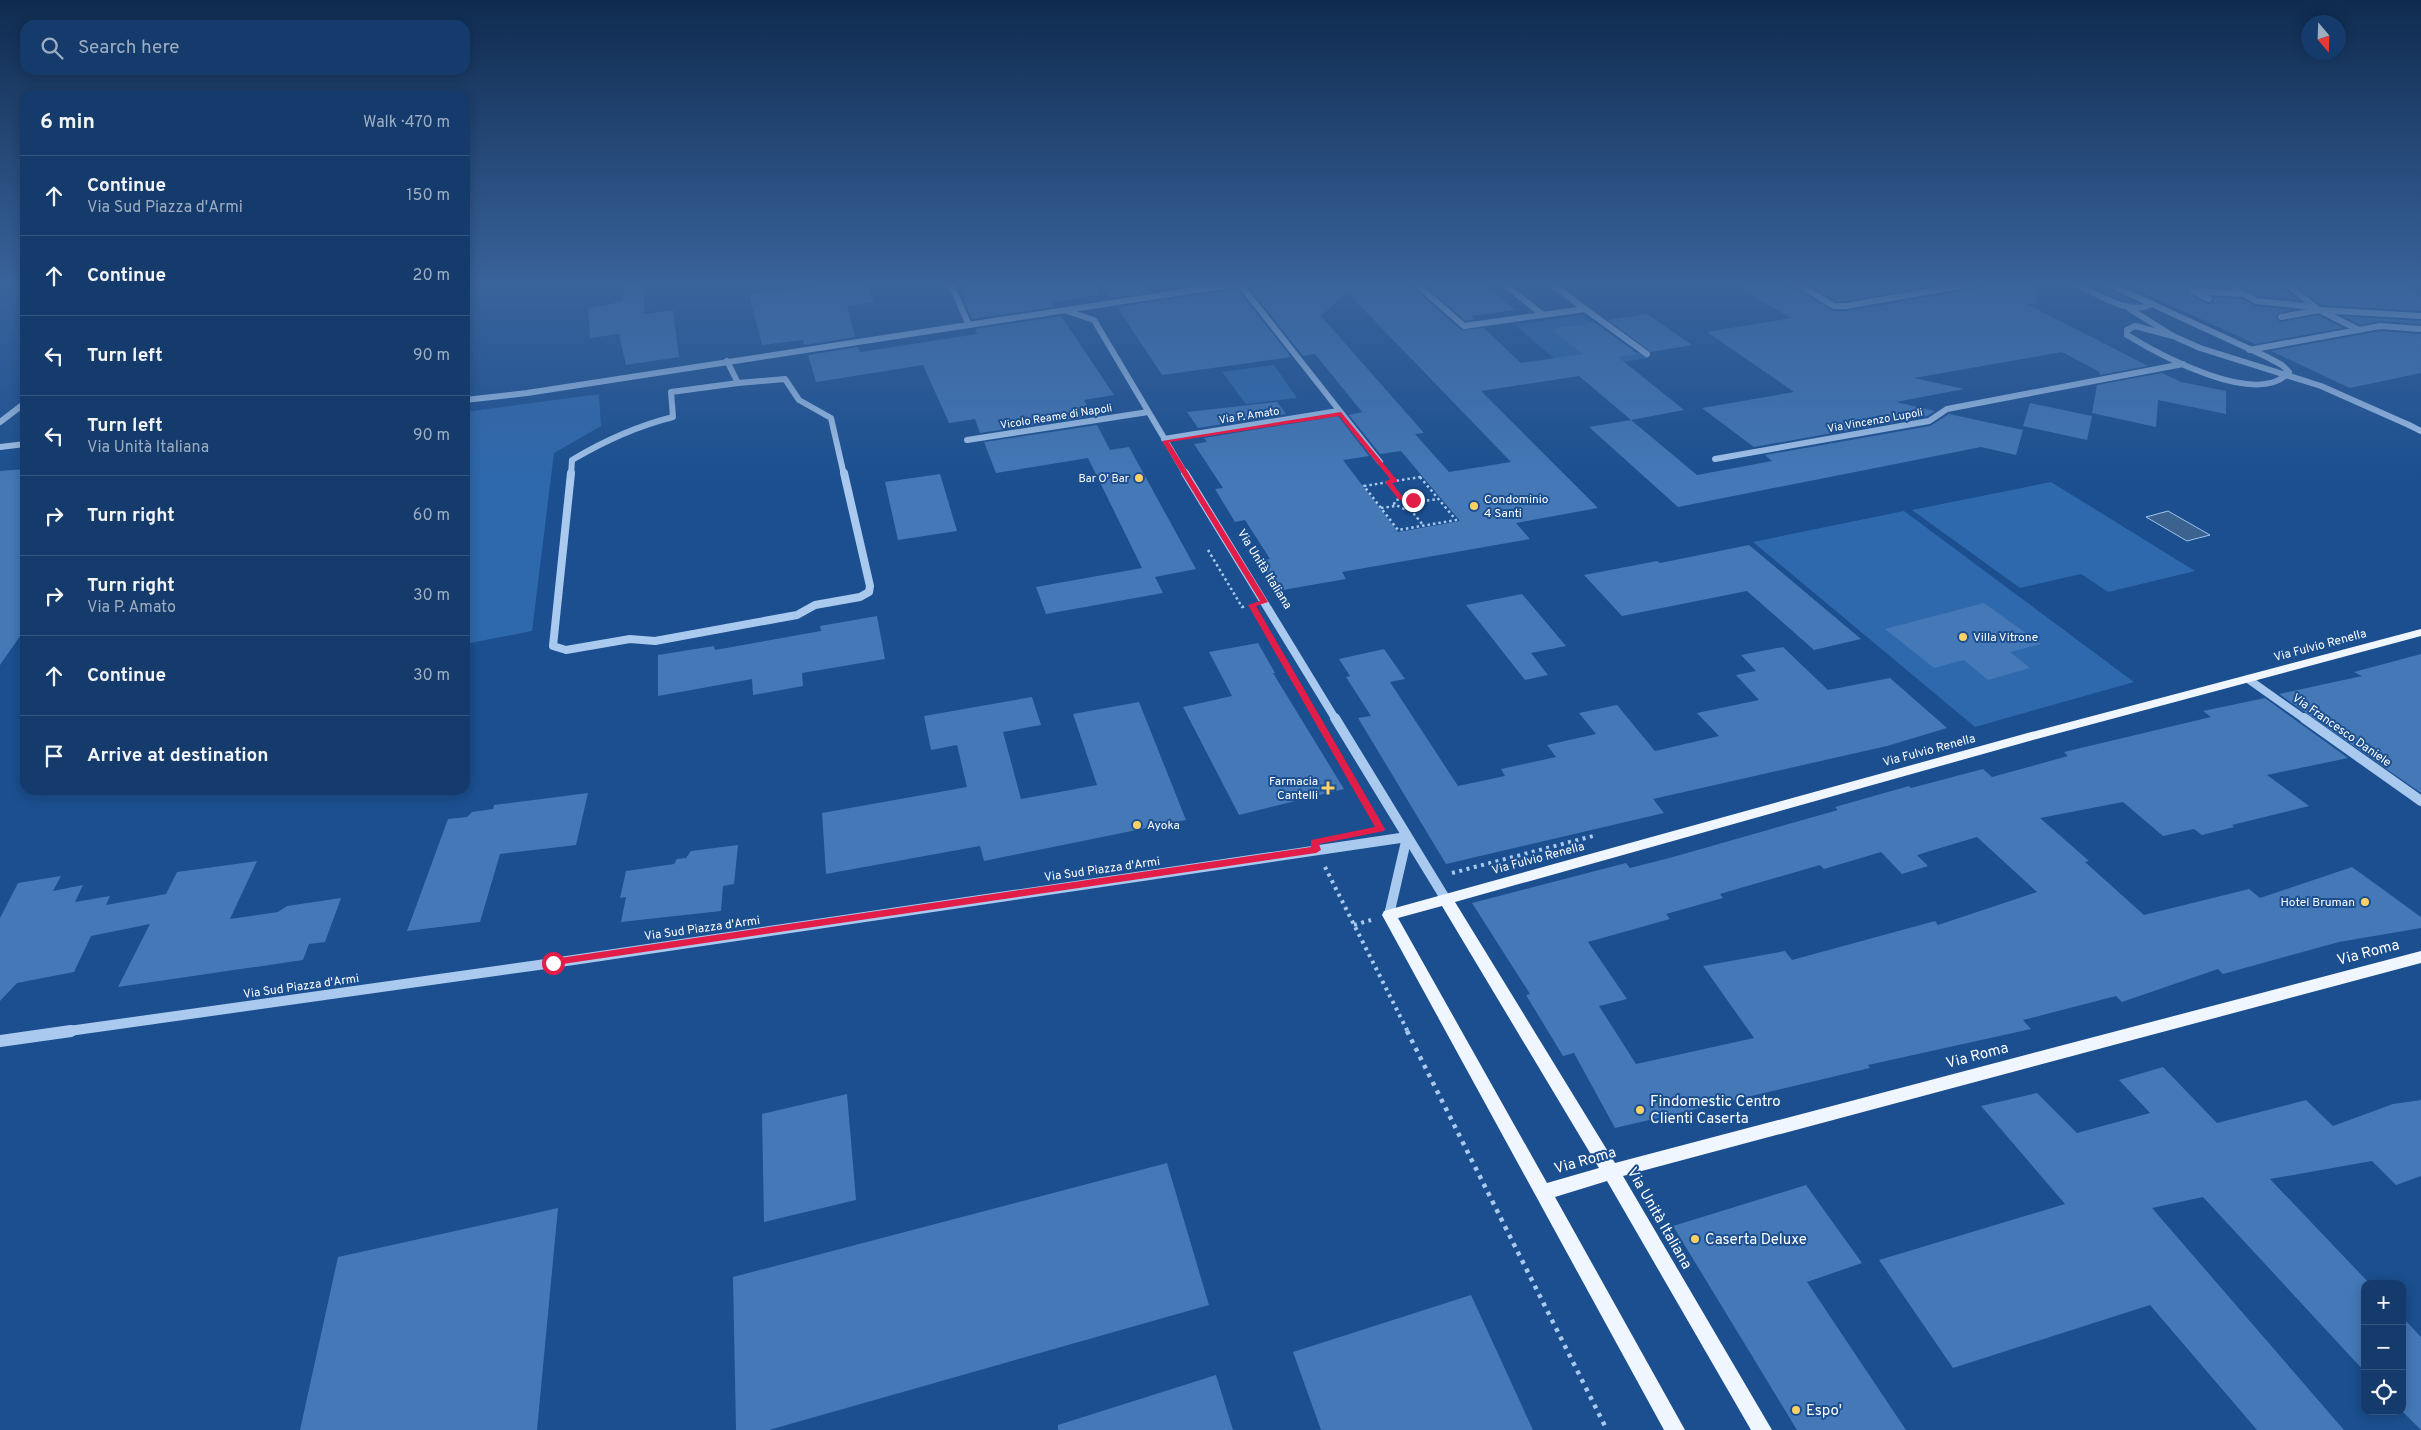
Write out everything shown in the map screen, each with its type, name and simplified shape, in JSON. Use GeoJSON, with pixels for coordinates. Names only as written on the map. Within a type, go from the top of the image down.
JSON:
{"type":"FeatureCollection","features":[{"type":"Feature","properties":{"kind":"main road","name":"Via Fulvio Renella"},"geometry":{"type":"LineString","coordinates":[[1445,898],[2421,632]]}},
{"type":"Feature","properties":{"kind":"main road"},"geometry":{"type":"LineString","coordinates":[[1445,898],[1389,914],[1674,1430]]}},
{"type":"Feature","properties":{"kind":"main road","name":"Via Unità Italiana"},"geometry":{"type":"LineString","coordinates":[[1445,898],[1611,1172],[1762,1430]]}},
{"type":"Feature","properties":{"kind":"main road","name":"Via Roma"},"geometry":{"type":"LineString","coordinates":[[1543,1192],[1611,1172],[2421,957]]}},
{"type":"Feature","properties":{"kind":"street"},"geometry":{"type":"LineString","coordinates":[[470,399],[527,393],[807,349]]}},
{"type":"Feature","properties":{"kind":"street","name":"Via Unità Italiana"},"geometry":{"type":"LineString","coordinates":[[1111,349],[1164,439],[1445,898]]}},
{"type":"Feature","properties":{"kind":"street"},"geometry":{"type":"LineString","coordinates":[[1290,349],[1380,462]]}},
{"type":"Feature","properties":{"kind":"street"},"geometry":{"type":"LineString","coordinates":[[1640,349],[1647,354]]}},
{"type":"Feature","properties":{"kind":"street"},"geometry":{"type":"LineString","coordinates":[[2154,349],[2183,364],[2225,381],[2248,384],[2284,379],[2289,372],[2282,365],[2249,350]]}},
{"type":"Feature","properties":{"kind":"street"},"geometry":{"type":"LineString","coordinates":[[2202,349],[2321,386],[2421,431]]}},
{"type":"Feature","properties":{"kind":"street"},"geometry":{"type":"LineString","coordinates":[[2249,350],[2256,349]]}},
{"type":"Feature","properties":{"kind":"street"},"geometry":{"type":"LineString","coordinates":[[727,361],[738,383]]}},
{"type":"Feature","properties":{"kind":"street","name":"Via Vincenzo Lupoli"},"geometry":{"type":"LineString","coordinates":[[1715,458],[1928,421],[1947,409],[2183,364]]}},
{"type":"Feature","properties":{"kind":"street"},"geometry":{"type":"LineString","coordinates":[[785,378],[791,395],[801,402],[817,408],[831,418],[870,586],[869,592],[860,597],[815,605],[797,615],[655,641],[630,638],[566,650],[553,646],[572,460],[607,438],[650,422],[673,417],[671,392],[738,383],[785,378]]}},
{"type":"Feature","properties":{"kind":"street"},"geometry":{"type":"LineString","coordinates":[[0,422],[20,407]]}},
{"type":"Feature","properties":{"kind":"street","name":"Via P. Amato"},"geometry":{"type":"LineString","coordinates":[[1164,439],[1338,411]]}},
{"type":"Feature","properties":{"kind":"street","name":"Vicolo Reame di Napoli"},"geometry":{"type":"LineString","coordinates":[[967,440],[1148,412]]}},
{"type":"Feature","properties":{"kind":"street"},"geometry":{"type":"LineString","coordinates":[[0,447],[20,445]]}},
{"type":"Feature","properties":{"kind":"street","name":"Via Francesco Daniele"},"geometry":{"type":"LineString","coordinates":[[2248,679],[2421,801]]}},
{"type":"Feature","properties":{"kind":"street"},"geometry":{"type":"LineString","coordinates":[[1389,914],[1407,837]]}},
{"type":"Feature","properties":{"kind":"street","name":"Via Sud Piazza d'Armi"},"geometry":{"type":"LineString","coordinates":[[0,1041],[553,963],[1407,837]]}},
{"type":"Feature","properties":{"kind":"path"},"geometry":{"type":"LineString","coordinates":[[1380,462],[1394,481]]}},
{"type":"Feature","properties":{"kind":"path"},"geometry":{"type":"LineString","coordinates":[[1420,477],[1456,520],[1398,530],[1364,486],[1394,481],[1420,477]]}},
{"type":"Feature","properties":{"kind":"path"},"geometry":{"type":"LineString","coordinates":[[1388,482],[1401,498]]}},
{"type":"Feature","properties":{"kind":"path"},"geometry":{"type":"LineString","coordinates":[[1395,506],[1394,502],[1401,498],[1416,502],[1438,499]]}},
{"type":"Feature","properties":{"kind":"path"},"geometry":{"type":"LineString","coordinates":[[1381,508],[1395,506],[1410,509],[1416,506],[1416,502]]}},
{"type":"Feature","properties":{"kind":"path"},"geometry":{"type":"LineString","coordinates":[[1410,509],[1424,525]]}},
{"type":"Feature","properties":{"kind":"path"},"geometry":{"type":"LineString","coordinates":[[1206,547],[1242,607],[1265,602]]}},
{"type":"Feature","properties":{"kind":"path"},"geometry":{"type":"LineString","coordinates":[[1316,850],[1607,1430]]}},
{"type":"Feature","properties":{"kind":"shaded area"},"geometry":{"type":"Polygon","coordinates":[[[1543,349],[1577,349],[1591,360],[1641,352],[1649,358],[1569,371],[1543,349]]]}},
{"type":"Feature","properties":{"kind":"shaded area"},"geometry":{"type":"Polygon","coordinates":[[[1274,365],[1297,398],[1246,404],[1222,372],[1274,365]]]}},
{"type":"Feature","properties":{"kind":"shaded area"},"geometry":{"type":"Polygon","coordinates":[[[599,394],[601,426],[554,453],[532,631],[470,643],[470,411],[599,394]]]}},
{"type":"Feature","properties":{"kind":"shaded area"},"geometry":{"type":"Polygon","coordinates":[[[2051,482],[2195,571],[2108,592],[2081,574],[2020,588],[1912,510],[2051,482]]]}},
{"type":"Feature","properties":{"kind":"shaded area"},"geometry":{"type":"Polygon","coordinates":[[[1904,511],[2134,682],[1975,727],[1753,542],[1904,511]]]}},
{"type":"Feature","properties":{"kind":"shaded area"},"geometry":{"type":"Polygon","coordinates":[[[2168,511],[2210,535],[2187,541],[2146,517],[2168,511]]]}},
{"type":"Feature","properties":{"kind":"building"},"geometry":{"type":"Polygon","coordinates":[[[622,349],[678,349],[679,357],[626,365],[622,349]]]}},
{"type":"Feature","properties":{"kind":"building"},"geometry":{"type":"Polygon","coordinates":[[[847,349],[859,349],[860,352],[881,349],[1083,349],[1114,395],[1084,400],[1092,416],[980,433],[975,419],[949,423],[923,365],[816,382],[808,355],[847,349]]]}},
{"type":"Feature","properties":{"kind":"building"},"geometry":{"type":"Polygon","coordinates":[[[1145,349],[1284,349],[1291,357],[1162,375],[1145,349]]]}},
{"type":"Feature","properties":{"kind":"building"},"geometry":{"type":"Polygon","coordinates":[[[1297,349],[1350,349],[1424,433],[1415,434],[1449,472],[1511,462],[1402,349],[1506,349],[1521,363],[1583,354],[1576,349],[1631,349],[1638,354],[1618,357],[1684,410],[1631,420],[1579,376],[1481,391],[1598,508],[1516,523],[1530,539],[1342,572],[1346,579],[1277,591],[1259,561],[1270,559],[1245,520],[1235,522],[1215,489],[1223,488],[1194,444],[1207,442],[1204,438],[1338,416],[1369,456],[1343,460],[1398,532],[1460,521],[1401,451],[1380,454],[1349,415],[1362,412],[1315,354],[1303,356],[1297,349]]]}},
{"type":"Feature","properties":{"kind":"building"},"geometry":{"type":"Polygon","coordinates":[[[1647,349],[1670,349],[1651,352],[1647,349]]]}},
{"type":"Feature","properties":{"kind":"building"},"geometry":{"type":"Polygon","coordinates":[[[1731,349],[2114,349],[2148,366],[2099,375],[2100,372],[2062,352],[1914,378],[1964,389],[1896,402],[1935,411],[1927,416],[1754,447],[1702,408],[1794,392],[1731,349]]]}},
{"type":"Feature","properties":{"kind":"building"},"geometry":{"type":"Polygon","coordinates":[[[2283,349],[2421,349],[2421,373],[2350,388],[2271,351],[2283,349]]]}},
{"type":"Feature","properties":{"kind":"building"},"geometry":{"type":"Polygon","coordinates":[[[2162,373],[2181,382],[2226,391],[2226,414],[2158,400],[2156,427],[2092,413],[2097,385],[2162,373]]]}},
{"type":"Feature","properties":{"kind":"building"},"geometry":{"type":"Polygon","coordinates":[[[1277,402],[1286,414],[1198,428],[1187,412],[1277,402]]]}},
{"type":"Feature","properties":{"kind":"building"},"geometry":{"type":"Polygon","coordinates":[[[2030,403],[2092,416],[2087,440],[2023,426],[2030,403]]]}},
{"type":"Feature","properties":{"kind":"building"},"geometry":{"type":"Polygon","coordinates":[[[1949,414],[2023,430],[2016,455],[1981,447],[1678,507],[1589,427],[1631,420],[1697,475],[1772,461],[1765,455],[1930,426],[1949,414]]]}},
{"type":"Feature","properties":{"kind":"building"},"geometry":{"type":"Polygon","coordinates":[[[1097,425],[1110,450],[1129,447],[1196,569],[1155,577],[1163,593],[1046,614],[1036,587],[1142,568],[1088,458],[996,473],[984,442],[1097,425]]]}},
{"type":"Feature","properties":{"kind":"building"},"geometry":{"type":"Polygon","coordinates":[[[20,469],[20,636],[0,665],[0,471],[20,469]]]}},
{"type":"Feature","properties":{"kind":"building"},"geometry":{"type":"Polygon","coordinates":[[[940,474],[957,531],[898,540],[885,482],[940,474]]]}},
{"type":"Feature","properties":{"kind":"building"},"geometry":{"type":"Polygon","coordinates":[[[1749,545],[1861,639],[1814,650],[1747,591],[1622,616],[1584,575],[1657,561],[1660,563],[1749,545]]]}},
{"type":"Feature","properties":{"kind":"building"},"geometry":{"type":"Polygon","coordinates":[[[1522,594],[1566,646],[1531,653],[1548,675],[1525,680],[1466,605],[1522,594]]]}},
{"type":"Feature","properties":{"kind":"building","name":"Villa Vitrone"},"geometry":{"type":"Polygon","coordinates":[[[1984,603],[2041,644],[2010,652],[2030,668],[1988,680],[1964,660],[1934,668],[1885,629],[1984,603]]]}},
{"type":"Feature","properties":{"kind":"building"},"geometry":{"type":"Polygon","coordinates":[[[877,616],[885,659],[802,673],[803,686],[753,695],[752,679],[658,696],[658,655],[714,646],[715,650],[821,631],[820,626],[877,616]]]}},
{"type":"Feature","properties":{"kind":"building"},"geometry":{"type":"Polygon","coordinates":[[[1258,643],[1275,673],[1273,673],[1344,789],[1239,815],[1183,707],[1232,696],[1209,652],[1258,643]]]}},
{"type":"Feature","properties":{"kind":"building"},"geometry":{"type":"Polygon","coordinates":[[[1783,647],[1828,690],[1890,678],[1947,728],[1887,746],[1653,799],[1664,813],[1446,864],[1358,718],[1371,716],[1346,677],[1350,676],[1339,659],[1384,649],[1405,679],[1390,682],[1458,786],[1505,776],[1501,769],[1556,757],[1547,745],[1596,734],[1579,713],[1617,705],[1655,751],[1719,736],[1697,713],[1759,700],[1736,675],[1756,671],[1741,655],[1783,647]]]}},
{"type":"Feature","properties":{"kind":"building"},"geometry":{"type":"Polygon","coordinates":[[[2421,654],[2421,793],[2279,694],[2362,676],[2354,672],[2421,654]]]}},
{"type":"Feature","properties":{"kind":"building"},"geometry":{"type":"Polygon","coordinates":[[[1032,697],[1041,725],[1003,732],[1021,799],[1097,785],[1073,714],[1139,702],[1186,820],[984,861],[980,846],[826,874],[822,813],[967,787],[957,745],[931,750],[924,716],[1032,697]]]}},
{"type":"Feature","properties":{"kind":"building"},"geometry":{"type":"Polygon","coordinates":[[[2265,698],[2348,758],[2267,775],[2309,806],[2232,825],[2234,827],[2202,835],[2194,829],[2163,836],[2123,802],[2040,818],[2089,861],[2085,862],[2144,915],[2249,889],[2260,898],[2352,867],[2421,917],[2421,928],[2339,942],[2223,974],[2218,969],[2122,1002],[2116,996],[2023,1020],[2031,1029],[1868,1065],[1870,1068],[1615,1128],[1574,1053],[1563,1056],[1526,995],[1530,994],[1472,903],[1626,863],[1630,868],[1673,857],[1838,810],[1835,807],[1909,786],[1911,788],[1983,769],[1992,777],[2068,756],[2064,752],[2211,717],[2203,711],[2265,698]],[[1977,837],[1917,855],[1928,866],[1902,874],[1881,852],[1824,869],[1820,865],[1720,894],[1723,898],[1666,914],[1670,919],[1588,942],[1627,999],[1599,1006],[1636,1064],[1754,1038],[1703,966],[1785,951],[1792,960],[1935,921],[1938,925],[2037,892],[1977,837]]]}},
{"type":"Feature","properties":{"kind":"building"},"geometry":{"type":"Polygon","coordinates":[[[588,793],[576,845],[500,854],[480,922],[407,931],[448,819],[467,817],[472,812],[493,809],[494,805],[588,793]]]}},
{"type":"Feature","properties":{"kind":"building"},"geometry":{"type":"Polygon","coordinates":[[[738,845],[734,884],[723,886],[721,911],[621,922],[626,897],[620,898],[626,871],[674,864],[677,859],[686,858],[691,851],[738,845]]]}},
{"type":"Feature","properties":{"kind":"building"},"geometry":{"type":"Polygon","coordinates":[[[257,861],[230,919],[278,912],[287,906],[341,898],[325,942],[309,944],[303,960],[118,987],[150,924],[91,936],[74,972],[17,983],[0,1001],[0,918],[18,883],[61,876],[53,891],[83,885],[75,902],[110,896],[106,905],[166,894],[177,872],[257,861]]]}},
{"type":"Feature","properties":{"kind":"building"},"geometry":{"type":"Polygon","coordinates":[[[2163,1067],[2217,1123],[2306,1100],[2333,1126],[2393,1104],[2421,1100],[2421,1176],[2396,1185],[2372,1161],[2270,1179],[2366,1280],[2361,1280],[2361,1368],[2203,1197],[2152,1208],[2344,1430],[2257,1430],[2150,1305],[1953,1368],[1879,1260],[2065,1204],[1981,1106],[2037,1093],[2077,1133],[2150,1113],[2119,1080],[2163,1067]]]}},
{"type":"Feature","properties":{"kind":"building"},"geometry":{"type":"Polygon","coordinates":[[[847,1094],[856,1200],[764,1222],[762,1114],[847,1094]]]}},
{"type":"Feature","properties":{"kind":"building"},"geometry":{"type":"Polygon","coordinates":[[[1167,1163],[1209,1305],[769,1430],[736,1430],[733,1277],[1167,1163]]]}},
{"type":"Feature","properties":{"kind":"building"},"geometry":{"type":"Polygon","coordinates":[[[1806,1185],[1862,1263],[1807,1282],[1906,1430],[1797,1430],[1673,1226],[1806,1185]]]}},
{"type":"Feature","properties":{"kind":"building"},"geometry":{"type":"Polygon","coordinates":[[[558,1208],[537,1430],[300,1430],[338,1257],[558,1208]]]}},
{"type":"Feature","properties":{"kind":"building"},"geometry":{"type":"Polygon","coordinates":[[[1471,1295],[1533,1430],[1321,1430],[1293,1352],[1471,1295]]]}},
{"type":"Feature","properties":{"kind":"building"},"geometry":{"type":"Polygon","coordinates":[[[2406,1321],[2421,1337],[2421,1430],[2406,1415],[2406,1321]]]}},
{"type":"Feature","properties":{"kind":"building"},"geometry":{"type":"Polygon","coordinates":[[[1216,1375],[1233,1430],[1058,1430],[1058,1425],[1216,1375]]]}},
{"type":"Feature","properties":{"kind":"place","name":"Bar O' Bar"},"geometry":{"type":"Point","coordinates":[1139,478]}},
{"type":"Feature","properties":{"kind":"place","name":"Condominio 4 Santi"},"geometry":{"type":"Point","coordinates":[1474,506]}},
{"type":"Feature","properties":{"kind":"place","name":"Villa Vitrone"},"geometry":{"type":"Point","coordinates":[1963,637]}},
{"type":"Feature","properties":{"kind":"place","name":"Farmacia Cantelli"},"geometry":{"type":"Point","coordinates":[1328,788]}},
{"type":"Feature","properties":{"kind":"place","name":"Ayoka"},"geometry":{"type":"Point","coordinates":[1137,825]}},
{"type":"Feature","properties":{"kind":"place","name":"Hotel Bruman"},"geometry":{"type":"Point","coordinates":[2365,902]}},
{"type":"Feature","properties":{"kind":"place","name":"Findomestic Centro Clienti Caserta"},"geometry":{"type":"Point","coordinates":[1640,1110]}},
{"type":"Feature","properties":{"kind":"place","name":"Caserta Deluxe"},"geometry":{"type":"Point","coordinates":[1695,1239]}},
{"type":"Feature","properties":{"kind":"place","name":"Espo'"},"geometry":{"type":"Point","coordinates":[1796,1410]}},
{"type":"Feature","properties":{"kind":"route"},"geometry":{"type":"LineString","coordinates":[[553,963],[1316,850],[1314,842],[1381,829],[1251,605],[1265,602],[1165,441],[1341,414],[1394,481],[1388,482],[1401,498],[1413,500]]}}]}
